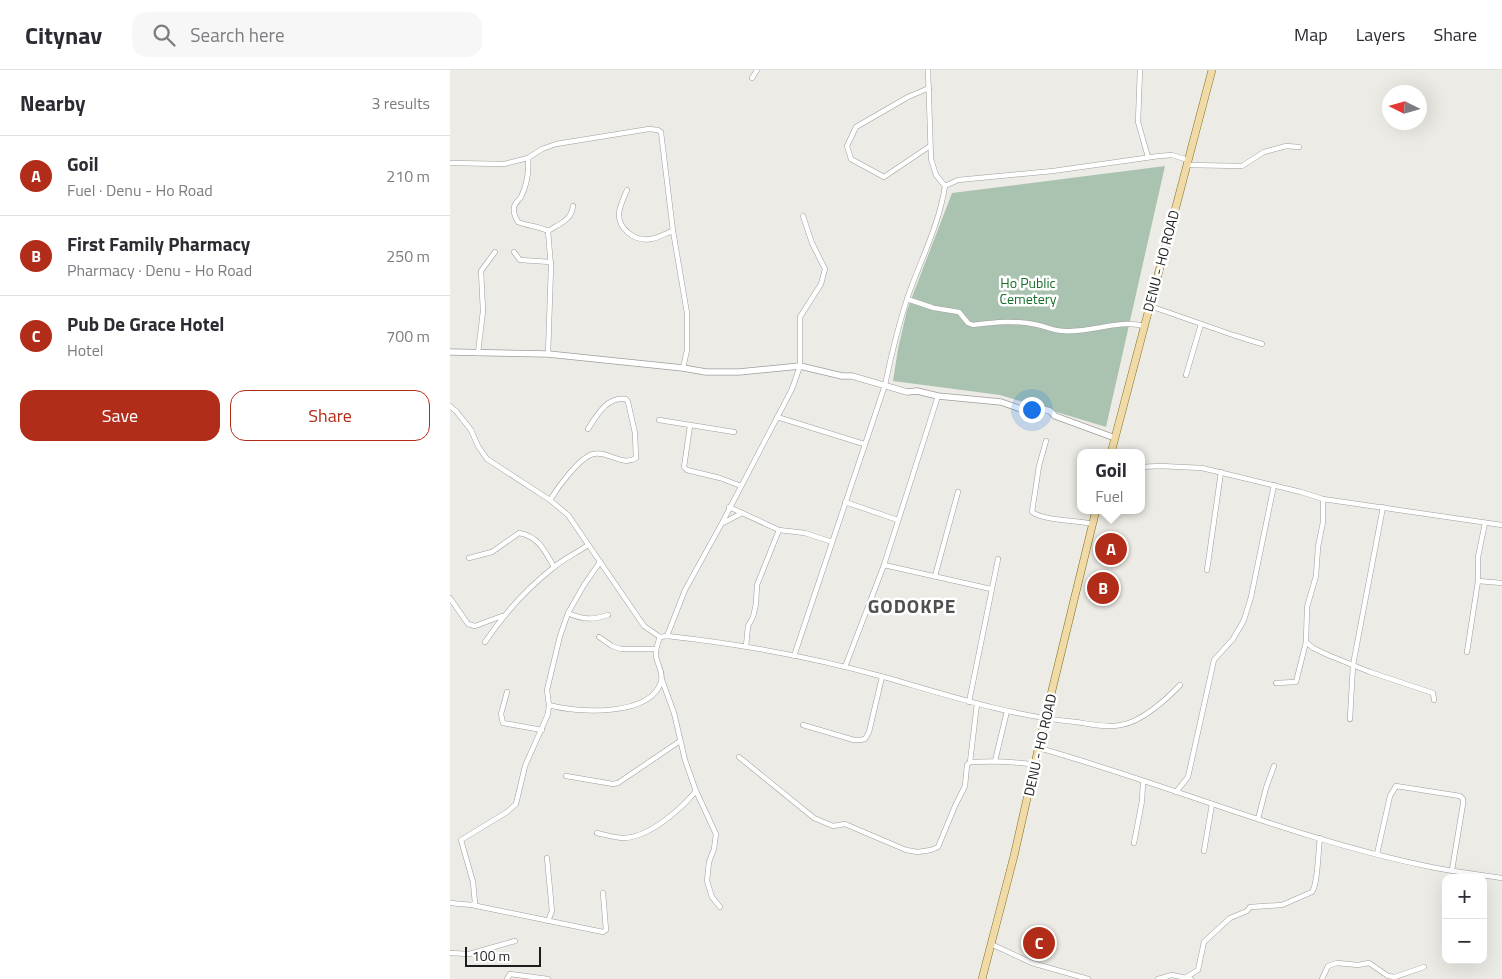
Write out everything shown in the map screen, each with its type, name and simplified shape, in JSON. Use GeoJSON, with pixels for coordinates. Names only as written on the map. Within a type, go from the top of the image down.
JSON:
{"type":"FeatureCollection","features":[{"type":"Feature","properties":{"kind":"main road","name":"DENU - HO ROAD"},"geometry":{"type":"LineString","coordinates":[[1112,449],[1212,70]]}},
{"type":"Feature","properties":{"kind":"main road","name":"DENU - HO ROAD"},"geometry":{"type":"LineString","coordinates":[[982,979],[1014,856],[1095,514]]}},
{"type":"Feature","properties":{"kind":"street"},"geometry":{"type":"LineString","coordinates":[[752,78],[757,70]]}},
{"type":"Feature","properties":{"kind":"street"},"geometry":{"type":"LineString","coordinates":[[794,656],[885,385],[895,339],[907,298],[942,205],[945,186],[936,175],[930,159],[928,70]]}},
{"type":"Feature","properties":{"kind":"street"},"geometry":{"type":"LineString","coordinates":[[1140,70],[1138,122],[1148,157]]}},
{"type":"Feature","properties":{"kind":"street"},"geometry":{"type":"LineString","coordinates":[[929,88],[908,97],[856,127],[847,146],[851,159],[884,177],[930,146]]}},
{"type":"Feature","properties":{"kind":"street"},"geometry":{"type":"LineString","coordinates":[[450,163],[504,164],[528,158],[542,149],[556,144],[649,129],[658,130],[662,137],[673,231],[687,312],[687,350],[683,368]]}},
{"type":"Feature","properties":{"kind":"street"},"geometry":{"type":"LineString","coordinates":[[945,186],[958,180],[1053,171],[1172,155],[1187,162],[1242,166],[1264,152],[1286,146],[1299,147]]}},
{"type":"Feature","properties":{"kind":"street"},"geometry":{"type":"LineString","coordinates":[[528,158],[529,169],[525,186],[520,198],[514,205],[514,214],[518,222],[541,227],[548,231]]}},
{"type":"Feature","properties":{"kind":"street"},"geometry":{"type":"LineString","coordinates":[[627,190],[619,211],[619,220],[626,231],[634,238],[651,239],[663,233],[673,231]]}},
{"type":"Feature","properties":{"kind":"street"},"geometry":{"type":"LineString","coordinates":[[548,231],[565,221],[572,214],[573,206]]}},
{"type":"Feature","properties":{"kind":"street"},"geometry":{"type":"LineString","coordinates":[[667,636],[685,590],[722,524],[729,507],[792,389],[800,366],[800,317],[821,284],[825,269],[812,243],[803,216]]}},
{"type":"Feature","properties":{"kind":"street"},"geometry":{"type":"LineString","coordinates":[[548,231],[551,262],[548,354]]}},
{"type":"Feature","properties":{"kind":"street"},"geometry":{"type":"LineString","coordinates":[[478,353],[483,311],[481,271],[496,252]]}},
{"type":"Feature","properties":{"kind":"street"},"geometry":{"type":"LineString","coordinates":[[514,252],[520,260],[551,262]]}},
{"type":"Feature","properties":{"kind":"street"},"geometry":{"type":"LineString","coordinates":[[907,298],[934,308],[959,312],[968,323],[973,325],[1004,322],[1038,325],[1062,332],[1081,331],[1123,323],[1134,323],[1144,326]]}},
{"type":"Feature","properties":{"kind":"street"},"geometry":{"type":"LineString","coordinates":[[1150,306],[1262,344]]}},
{"type":"Feature","properties":{"kind":"street"},"geometry":{"type":"LineString","coordinates":[[1186,374],[1201,324]]}},
{"type":"Feature","properties":{"kind":"street"},"geometry":{"type":"LineString","coordinates":[[450,352],[548,354],[706,372],[739,372],[800,366],[842,376],[852,376],[907,392],[1001,402],[1021,409],[1036,407],[1115,438]]}},
{"type":"Feature","properties":{"kind":"street"},"geometry":{"type":"LineString","coordinates":[[845,667],[884,565],[938,396]]}},
{"type":"Feature","properties":{"kind":"street"},"geometry":{"type":"LineString","coordinates":[[550,500],[558,486],[575,467],[592,454],[601,453],[629,461],[636,458],[635,433],[626,399],[613,400],[600,411],[588,429]]}},
{"type":"Feature","properties":{"kind":"street"},"geometry":{"type":"LineString","coordinates":[[450,406],[471,430],[478,446],[487,459],[550,500],[568,515],[644,626],[660,637],[667,636],[746,646],[845,667],[1007,711],[1045,719],[1097,725],[1123,725],[1136,719],[1155,708],[1180,685]]}},
{"type":"Feature","properties":{"kind":"street"},"geometry":{"type":"LineString","coordinates":[[777,417],[864,444]]}},
{"type":"Feature","properties":{"kind":"street"},"geometry":{"type":"LineString","coordinates":[[659,420],[734,432]]}},
{"type":"Feature","properties":{"kind":"street"},"geometry":{"type":"LineString","coordinates":[[690,426],[684,467],[687,470],[720,478],[740,486]]}},
{"type":"Feature","properties":{"kind":"street"},"geometry":{"type":"LineString","coordinates":[[1046,440],[1038,466],[1032,512],[1052,518],[1093,524]]}},
{"type":"Feature","properties":{"kind":"street"},"geometry":{"type":"LineString","coordinates":[[1145,468],[1183,466],[1221,472],[1323,499],[1502,525]]}},
{"type":"Feature","properties":{"kind":"street"},"geometry":{"type":"LineString","coordinates":[[1207,570],[1221,472]]}},
{"type":"Feature","properties":{"kind":"street"},"geometry":{"type":"LineString","coordinates":[[1176,792],[1188,777],[1214,660],[1233,639],[1251,597],[1274,485]]}},
{"type":"Feature","properties":{"kind":"street"},"geometry":{"type":"LineString","coordinates":[[935,576],[958,492]]}},
{"type":"Feature","properties":{"kind":"street"},"geometry":{"type":"LineString","coordinates":[[1276,684],[1296,682],[1306,642],[1308,607],[1316,576],[1318,547],[1323,522],[1323,499]]}},
{"type":"Feature","properties":{"kind":"street"},"geometry":{"type":"LineString","coordinates":[[845,502],[898,520]]}},
{"type":"Feature","properties":{"kind":"street"},"geometry":{"type":"LineString","coordinates":[[729,507],[779,530],[805,533],[832,542]]}},
{"type":"Feature","properties":{"kind":"street"},"geometry":{"type":"LineString","coordinates":[[1350,719],[1353,665],[1383,507]]}},
{"type":"Feature","properties":{"kind":"street"},"geometry":{"type":"LineString","coordinates":[[722,524],[742,513]]}},
{"type":"Feature","properties":{"kind":"street"},"geometry":{"type":"LineString","coordinates":[[1467,652],[1478,581],[1478,557],[1485,523]]}},
{"type":"Feature","properties":{"kind":"street"},"geometry":{"type":"LineString","coordinates":[[746,646],[748,626],[753,617],[756,604],[757,585],[779,530]]}},
{"type":"Feature","properties":{"kind":"street"},"geometry":{"type":"LineString","coordinates":[[469,558],[492,552],[519,533],[526,534],[538,541],[554,567]]}},
{"type":"Feature","properties":{"kind":"street"},"geometry":{"type":"LineString","coordinates":[[485,642],[503,616],[554,567],[588,545]]}},
{"type":"Feature","properties":{"kind":"street"},"geometry":{"type":"LineString","coordinates":[[969,702],[998,559]]}},
{"type":"Feature","properties":{"kind":"street"},"geometry":{"type":"LineString","coordinates":[[472,906],[476,903],[473,882],[462,840],[507,812],[516,804],[525,766],[534,741],[542,730],[548,714],[547,690],[560,636],[568,614],[584,585],[600,562]]}},
{"type":"Feature","properties":{"kind":"street"},"geometry":{"type":"LineString","coordinates":[[884,565],[991,589]]}},
{"type":"Feature","properties":{"kind":"street"},"geometry":{"type":"LineString","coordinates":[[1478,581],[1502,583]]}},
{"type":"Feature","properties":{"kind":"street"},"geometry":{"type":"LineString","coordinates":[[450,598],[468,624],[475,626],[503,616]]}},
{"type":"Feature","properties":{"kind":"street"},"geometry":{"type":"LineString","coordinates":[[568,614],[594,620],[608,616]]}},
{"type":"Feature","properties":{"kind":"street"},"geometry":{"type":"LineString","coordinates":[[599,636],[612,646],[621,649],[656,649]]}},
{"type":"Feature","properties":{"kind":"street"},"geometry":{"type":"LineString","coordinates":[[660,637],[656,649],[662,680],[674,713],[680,741],[696,791],[716,834],[714,849],[709,862],[707,881],[712,897],[720,907]]}},
{"type":"Feature","properties":{"kind":"street"},"geometry":{"type":"LineString","coordinates":[[1306,642],[1317,650],[1370,672],[1433,693],[1434,700]]}},
{"type":"Feature","properties":{"kind":"street"},"geometry":{"type":"LineString","coordinates":[[803,725],[854,740],[865,739],[869,732],[882,677]]}},
{"type":"Feature","properties":{"kind":"street"},"geometry":{"type":"LineString","coordinates":[[549,705],[608,711],[642,702],[657,691],[662,680]]}},
{"type":"Feature","properties":{"kind":"street"},"geometry":{"type":"LineString","coordinates":[[507,692],[501,714],[503,723],[542,730]]}},
{"type":"Feature","properties":{"kind":"street"},"geometry":{"type":"LineString","coordinates":[[739,757],[814,818],[833,826],[845,824],[906,850],[918,852],[931,850],[938,847],[965,786],[977,704]]}},
{"type":"Feature","properties":{"kind":"street"},"geometry":{"type":"LineString","coordinates":[[995,761],[1007,711]]}},
{"type":"Feature","properties":{"kind":"street"},"geometry":{"type":"LineString","coordinates":[[566,776],[613,784],[618,783],[680,741]]}},
{"type":"Feature","properties":{"kind":"street"},"geometry":{"type":"LineString","coordinates":[[1039,748],[1320,838],[1432,868],[1502,878]]}},
{"type":"Feature","properties":{"kind":"street"},"geometry":{"type":"LineString","coordinates":[[970,762],[1022,762],[1036,765]]}},
{"type":"Feature","properties":{"kind":"street"},"geometry":{"type":"LineString","coordinates":[[1258,819],[1274,766]]}},
{"type":"Feature","properties":{"kind":"street"},"geometry":{"type":"LineString","coordinates":[[1134,843],[1142,801],[1142,782]]}},
{"type":"Feature","properties":{"kind":"street"},"geometry":{"type":"LineString","coordinates":[[1377,854],[1390,796],[1396,786],[1460,796],[1463,798],[1463,804],[1452,870]]}},
{"type":"Feature","properties":{"kind":"street"},"geometry":{"type":"LineString","coordinates":[[597,833],[625,838],[634,836],[669,818],[696,791]]}},
{"type":"Feature","properties":{"kind":"street"},"geometry":{"type":"LineString","coordinates":[[1204,851],[1212,804]]}},
{"type":"Feature","properties":{"kind":"street"},"geometry":{"type":"LineString","coordinates":[[1185,978],[1198,970],[1204,942],[1230,918],[1246,911],[1250,907],[1282,905],[1312,892],[1317,880],[1316,868],[1320,838]]}},
{"type":"Feature","properties":{"kind":"street"},"geometry":{"type":"LineString","coordinates":[[547,858],[552,911],[548,921]]}},
{"type":"Feature","properties":{"kind":"street"},"geometry":{"type":"LineString","coordinates":[[450,903],[605,932],[606,922],[602,893]]}},
{"type":"Feature","properties":{"kind":"street"},"geometry":{"type":"LineString","coordinates":[[450,953],[469,954],[515,941]]}},
{"type":"Feature","properties":{"kind":"street"},"geometry":{"type":"LineString","coordinates":[[991,944],[1032,963],[1088,979]]}},
{"type":"Feature","properties":{"kind":"street"},"geometry":{"type":"LineString","coordinates":[[1322,979],[1328,966],[1337,963],[1358,965],[1368,963],[1388,976],[1395,977],[1424,967]]}},
{"type":"Feature","properties":{"kind":"street"},"geometry":{"type":"LineString","coordinates":[[507,979],[510,974],[548,979]]}},
{"type":"Feature","properties":{"kind":"street"},"geometry":{"type":"LineString","coordinates":[[1158,979],[1172,975],[1191,979]]}},
{"type":"Feature","properties":{"kind":"green space","name":"Ho Public Cemetery"},"geometry":{"type":"Polygon","coordinates":[[[1165,166],[1106,427],[1000,395],[893,381],[907,310],[952,193],[1165,166]]]}},
{"type":"Feature","properties":{"kind":"place","name":"Goil"},"geometry":{"type":"Point","coordinates":[1111,549]}},
{"type":"Feature","properties":{"kind":"place","name":"First Family Pharmacy"},"geometry":{"type":"Point","coordinates":[1103,588]}},
{"type":"Feature","properties":{"kind":"place","name":"Pub De Grace Hotel"},"geometry":{"type":"Point","coordinates":[1039,943]}},
{"type":"Feature","properties":{"kind":"district","name":"GODOKPE"},"geometry":{"type":"Point","coordinates":[912,606]}}]}
